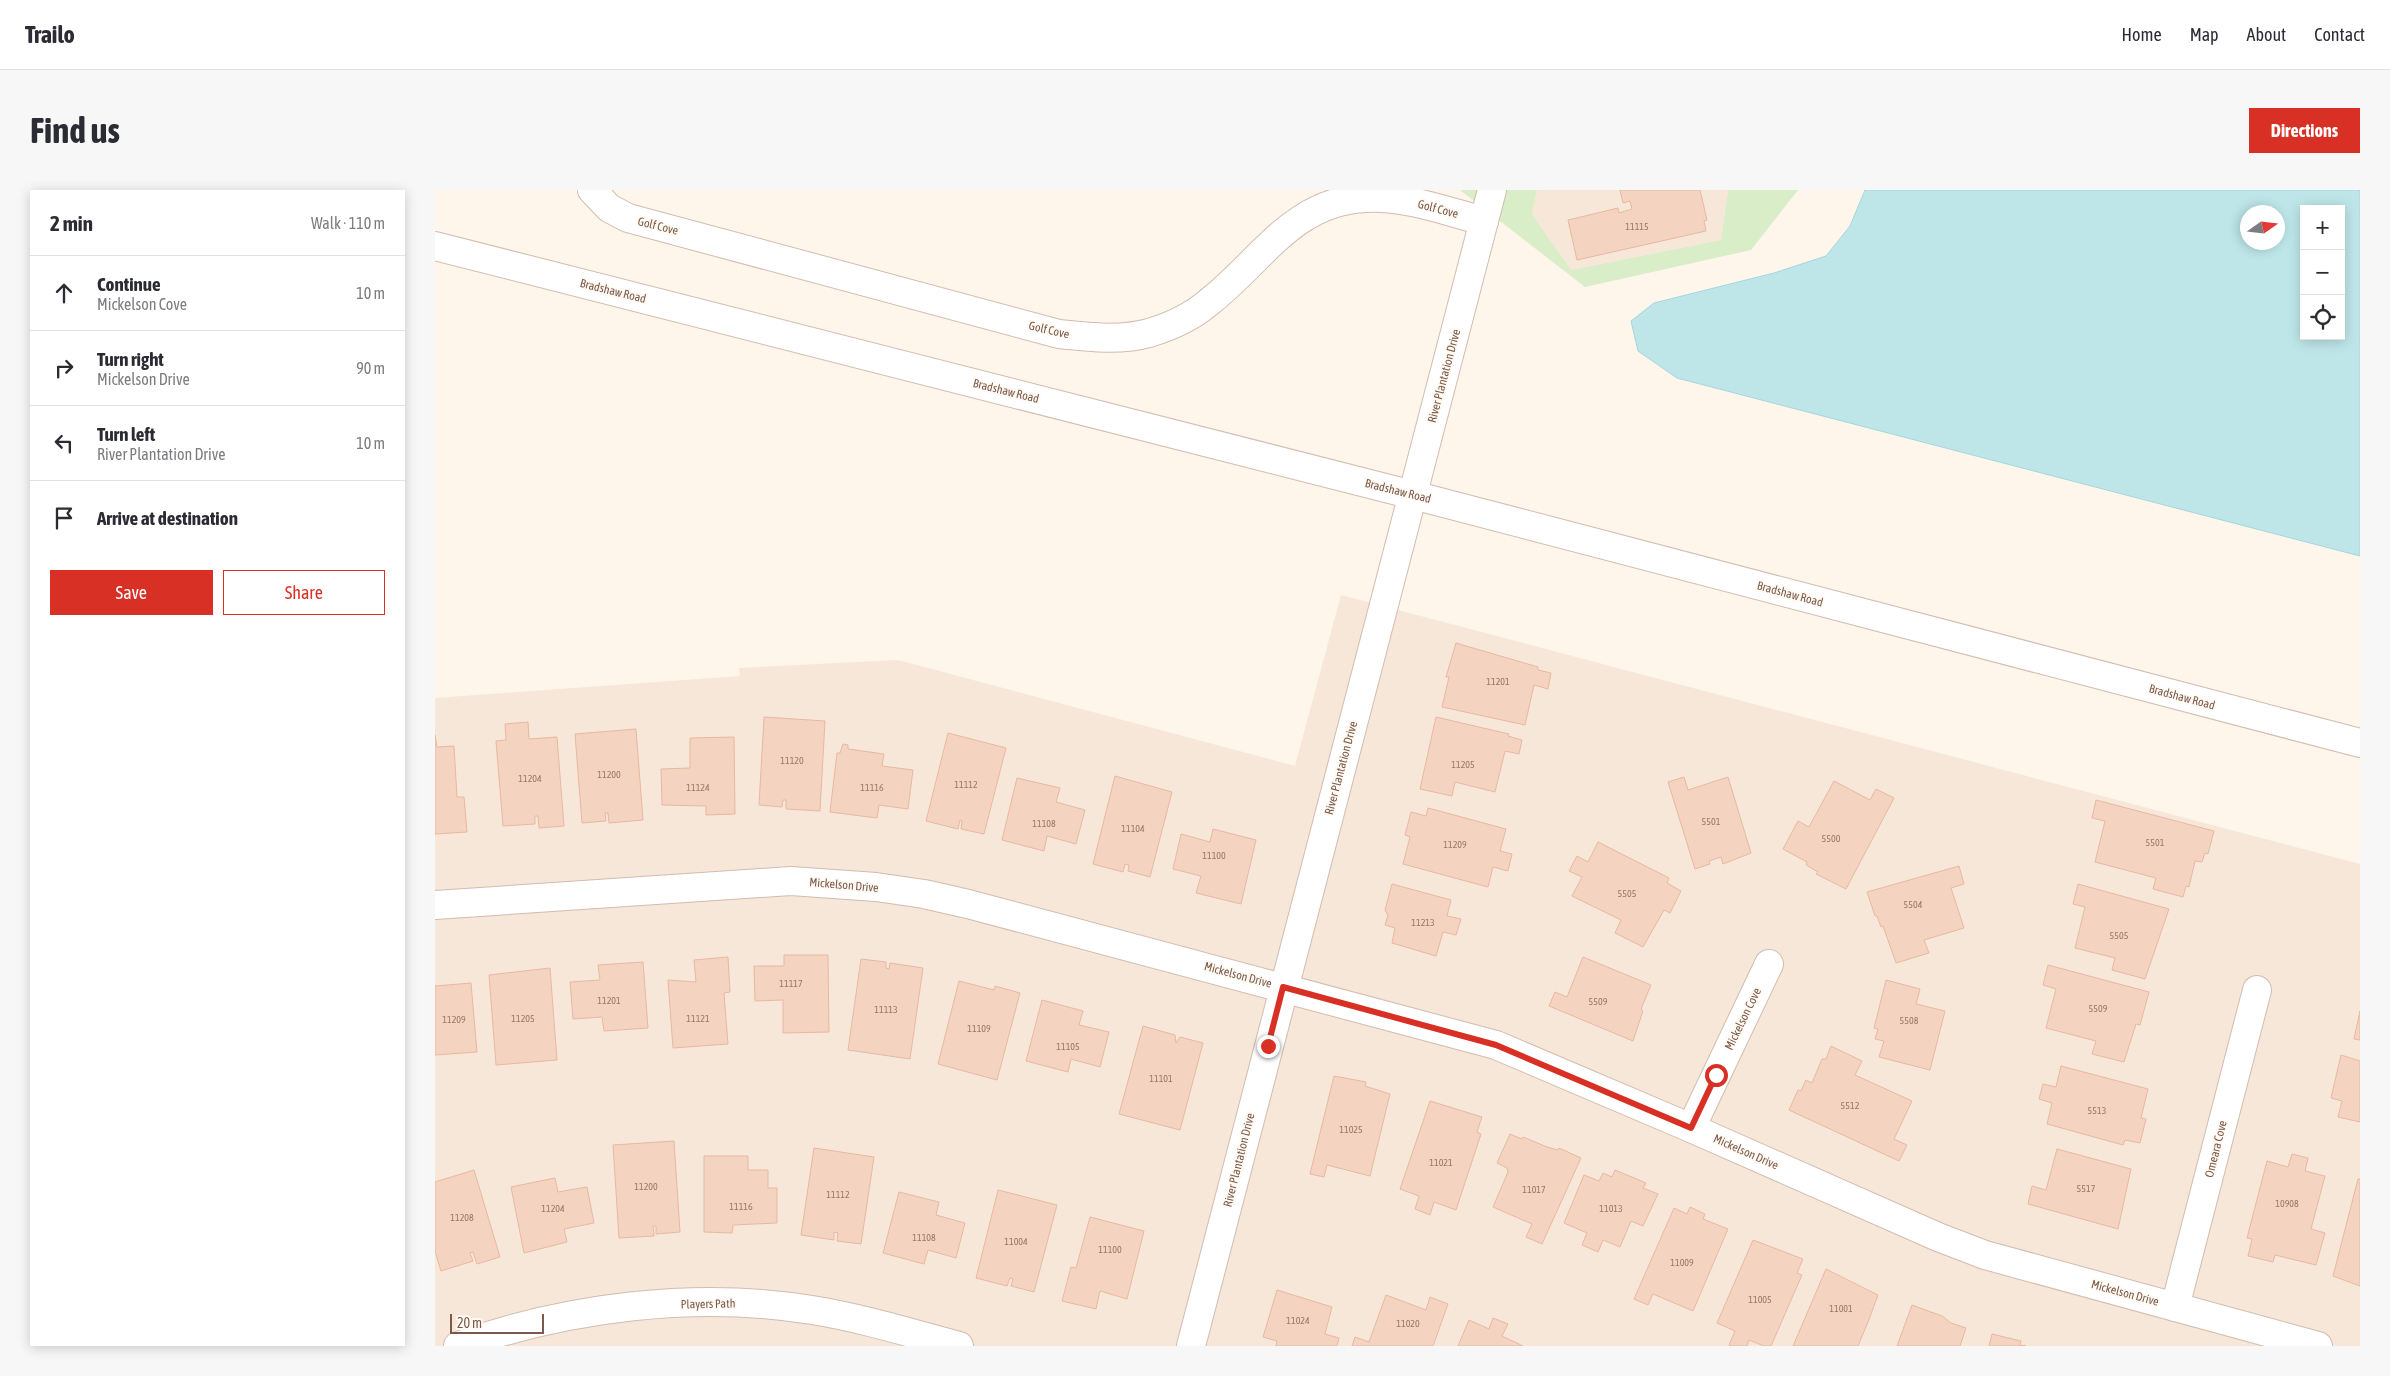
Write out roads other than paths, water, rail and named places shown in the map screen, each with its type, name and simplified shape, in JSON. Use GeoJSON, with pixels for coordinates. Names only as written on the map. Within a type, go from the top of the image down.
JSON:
{"type":"FeatureCollection","features":[{"type":"Feature","properties":{"kind":"street","name":"Golf Cove"},"geometry":{"type":"LineString","coordinates":[[592,190],[609,208],[628,218],[1059,334],[1084,337],[1114,338],[1148,333],[1177,322],[1209,303],[1286,228],[1308,214],[1337,202],[1365,198],[1395,199],[1484,222]]}},
{"type":"Feature","properties":{"kind":"street","name":"River Plantation Drive"},"geometry":{"type":"LineString","coordinates":[[1191,1346],[1492,190]]}},
{"type":"Feature","properties":{"kind":"street","name":"Bradshaw Road"},"geometry":{"type":"LineString","coordinates":[[435,246],[1413,495],[2360,743]]}},
{"type":"Feature","properties":{"kind":"street","name":"Mickelson Drive"},"geometry":{"type":"LineString","coordinates":[[435,905],[746,882],[829,882],[924,894],[967,904],[1496,1045],[1691,1128],[1938,1237],[1985,1255],[2318,1346]]}},
{"type":"Feature","properties":{"kind":"street","name":"Mickelson Cove"},"geometry":{"type":"LineString","coordinates":[[1691,1128],[1769,964]]}},
{"type":"Feature","properties":{"kind":"street","name":"Omeara Cove"},"geometry":{"type":"LineString","coordinates":[[2175,1307],[2257,990]]}},
{"type":"Feature","properties":{"kind":"street","name":"Players Path"},"geometry":{"type":"LineString","coordinates":[[458,1346],[559,1316],[625,1308],[718,1302],[811,1310],[851,1318],[959,1346]]}},
{"type":"Feature","properties":{"kind":"water"},"geometry":{"type":"Polygon","coordinates":[[[1865,190],[2360,190],[2360,556],[1677,378],[1638,351],[1631,321],[1654,303],[1774,273],[1826,256],[1850,226],[1865,190]]]}}]}
